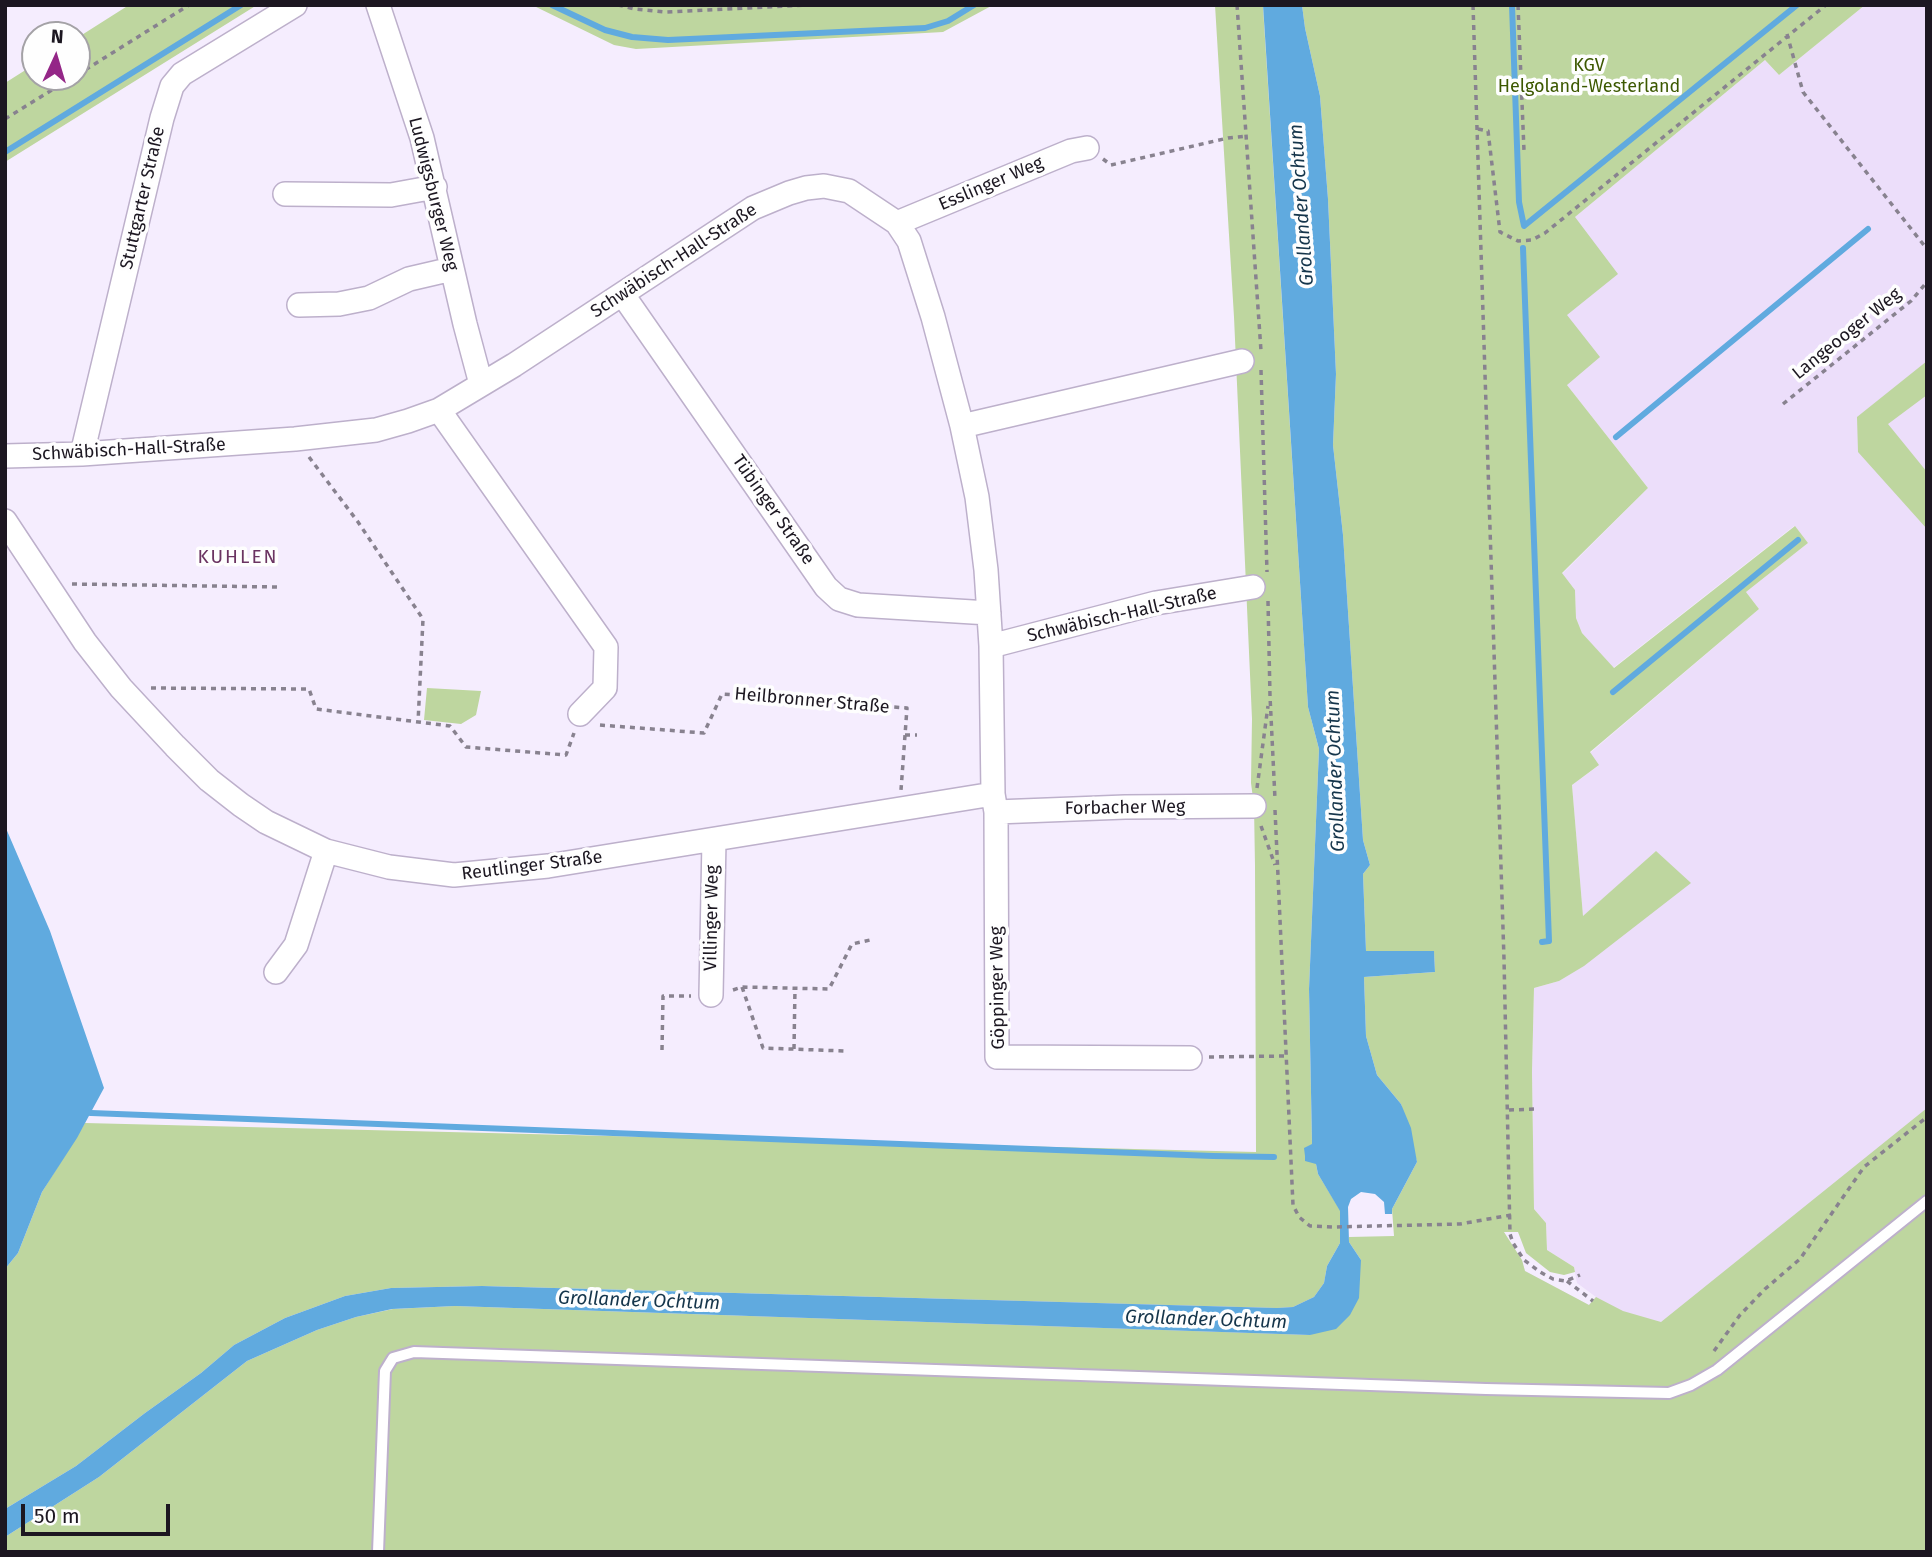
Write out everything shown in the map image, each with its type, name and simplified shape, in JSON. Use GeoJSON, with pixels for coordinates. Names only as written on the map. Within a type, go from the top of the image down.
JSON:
{"type":"FeatureCollection","features":[{"type":"Feature","properties":{"kind":"street","name":"Stuttgarter Straße"},"geometry":{"type":"LineString","coordinates":[[82,454],[162,118],[172,86],[182,74],[295,5]]}},
{"type":"Feature","properties":{"kind":"street","name":"Ludwigsburger Weg"},"geometry":{"type":"LineString","coordinates":[[378,5],[422,138],[481,384]]}},
{"type":"Feature","properties":{"kind":"street","name":"Esslinger Weg"},"geometry":{"type":"LineString","coordinates":[[897,223],[1071,151],[1087,148]]}},
{"type":"Feature","properties":{"kind":"street","name":"Schwäbisch-Hall-Straße"},"geometry":{"type":"LineString","coordinates":[[5,456],[82,454],[295,439],[376,430],[439,410],[623,295],[739,216],[771,200],[806,188],[824,186],[849,191],[897,223],[909,241],[962,426],[977,497],[986,570],[995,803]]}},
{"type":"Feature","properties":{"kind":"street"},"geometry":{"type":"LineString","coordinates":[[285,194],[391,195],[435,187]]}},
{"type":"Feature","properties":{"kind":"street"},"geometry":{"type":"LineString","coordinates":[[299,305],[339,304],[369,298],[409,279],[452,269]]}},
{"type":"Feature","properties":{"kind":"street","name":"Tübinger Straße"},"geometry":{"type":"LineString","coordinates":[[623,295],[826,587],[839,599],[858,605],[989,613]]}},
{"type":"Feature","properties":{"kind":"street"},"geometry":{"type":"LineString","coordinates":[[962,426],[1242,361]]}},
{"type":"Feature","properties":{"kind":"street"},"geometry":{"type":"LineString","coordinates":[[439,410],[606,647],[605,688],[582,720]]}},
{"type":"Feature","properties":{"kind":"street","name":"Reutlinger Straße"},"geometry":{"type":"LineString","coordinates":[[5,521],[85,642],[121,688],[175,746],[224,792],[266,822],[327,851],[389,867],[454,875],[548,866],[900,811],[995,803]]}},
{"type":"Feature","properties":{"kind":"street","name":"Schwäbisch-Hall-Straße"},"geometry":{"type":"LineString","coordinates":[[991,646],[1156,603],[1263,588]]}},
{"type":"Feature","properties":{"kind":"street","name":"Forbacher Weg"},"geometry":{"type":"LineString","coordinates":[[995,803],[1125,807],[1254,806]]}},
{"type":"Feature","properties":{"kind":"street","name":"Göppinger Weg"},"geometry":{"type":"LineString","coordinates":[[995,803],[997,1057],[1190,1058]]}},
{"type":"Feature","properties":{"kind":"street","name":"Villinger Weg"},"geometry":{"type":"LineString","coordinates":[[711,995],[714,840]]}},
{"type":"Feature","properties":{"kind":"street"},"geometry":{"type":"LineString","coordinates":[[276,972],[296,945],[327,851]]}},
{"type":"Feature","properties":{"kind":"lane"},"geometry":{"type":"LineString","coordinates":[[378,1552],[385,1371],[393,1359],[414,1352],[1669,1393],[1691,1385],[1717,1370],[1927,1201]]}},
{"type":"Feature","properties":{"kind":"path"},"geometry":{"type":"LineString","coordinates":[[91,66],[190,5]]}},
{"type":"Feature","properties":{"kind":"path"},"geometry":{"type":"LineString","coordinates":[[618,5],[666,12],[806,5]]}},
{"type":"Feature","properties":{"kind":"path"},"geometry":{"type":"LineString","coordinates":[[1237,5],[1248,136],[1261,360],[1263,588],[1288,1056],[1293,1205],[1298,1217],[1310,1226],[1460,1224],[1511,1215]]}},
{"type":"Feature","properties":{"kind":"path"},"geometry":{"type":"LineString","coordinates":[[1472,5],[1509,1110],[1510,1234],[1524,1260],[1539,1272],[1553,1279],[1566,1281],[1593,1301]]}},
{"type":"Feature","properties":{"kind":"path"},"geometry":{"type":"LineString","coordinates":[[1518,5],[1524,151]]}},
{"type":"Feature","properties":{"kind":"path"},"geometry":{"type":"LineString","coordinates":[[1478,129],[1488,131],[1500,232],[1518,241],[1532,240],[1545,233],[1826,5]]}},
{"type":"Feature","properties":{"kind":"path"},"geometry":{"type":"LineString","coordinates":[[1787,34],[1803,92],[1927,249]]}},
{"type":"Feature","properties":{"kind":"path"},"geometry":{"type":"LineString","coordinates":[[5,119],[51,91]]}},
{"type":"Feature","properties":{"kind":"path"},"geometry":{"type":"LineString","coordinates":[[1087,148],[1111,165],[1228,138],[1248,136]]}},
{"type":"Feature","properties":{"kind":"path","name":"Langeooger Weg"},"geometry":{"type":"LineString","coordinates":[[1783,404],[1911,301],[1927,282]]}},
{"type":"Feature","properties":{"kind":"path"},"geometry":{"type":"LineString","coordinates":[[295,439],[326,477],[423,619],[418,723]]}},
{"type":"Feature","properties":{"kind":"path"},"geometry":{"type":"LineString","coordinates":[[46,584],[276,587]]}},
{"type":"Feature","properties":{"kind":"path"},"geometry":{"type":"LineString","coordinates":[[121,688],[309,689],[316,709],[450,726],[466,747],[566,755],[582,720]]}},
{"type":"Feature","properties":{"kind":"path","name":"Heilbronner Straße"},"geometry":{"type":"LineString","coordinates":[[582,720],[704,733],[722,694],[907,708],[905,735]]}},
{"type":"Feature","properties":{"kind":"path"},"geometry":{"type":"LineString","coordinates":[[1270,696],[1254,806],[1277,870]]}},
{"type":"Feature","properties":{"kind":"path"},"geometry":{"type":"LineString","coordinates":[[900,811],[905,735],[917,735]]}},
{"type":"Feature","properties":{"kind":"path"},"geometry":{"type":"LineString","coordinates":[[662,1050],[663,996],[711,995],[742,987],[829,989],[852,944],[870,940]]}},
{"type":"Feature","properties":{"kind":"path"},"geometry":{"type":"LineString","coordinates":[[742,987],[763,1048],[845,1051]]}},
{"type":"Feature","properties":{"kind":"path"},"geometry":{"type":"LineString","coordinates":[[794,1049],[795,988]]}},
{"type":"Feature","properties":{"kind":"path"},"geometry":{"type":"LineString","coordinates":[[1190,1058],[1288,1056]]}},
{"type":"Feature","properties":{"kind":"path"},"geometry":{"type":"LineString","coordinates":[[1509,1110],[1537,1109]]}},
{"type":"Feature","properties":{"kind":"path"},"geometry":{"type":"LineString","coordinates":[[1712,1355],[1740,1315],[1765,1289],[1801,1259],[1864,1167],[1927,1117]]}},
{"type":"Feature","properties":{"kind":"path"},"geometry":{"type":"LineString","coordinates":[[1566,1281],[1580,1275]]}},
{"type":"Feature","properties":{"kind":"shaded area"},"geometry":{"type":"Polygon","coordinates":[[[1865,5],[1927,5],[1927,1552],[364,1552],[371,1343],[1522,1260],[1525,1271],[1589,1305],[1596,1297],[1577,1283],[1574,1267],[1547,1250],[1546,1223],[1534,1209],[1534,988],[1559,981],[1656,851],[1583,917],[1572,785],[1598,766],[1590,753],[1759,609],[1746,592],[1808,543],[1794,526],[1613,668],[1582,633],[1576,618],[1575,590],[1562,574],[1648,488],[1567,385],[1567,315],[1575,217],[1765,60],[1779,75],[1865,5]]]}},
{"type":"Feature","properties":{"kind":"green space"},"geometry":{"type":"Polygon","coordinates":[[[129,5],[257,5],[5,162],[5,83],[21,73],[21,91],[91,91],[91,29],[129,5]]]}},
{"type":"Feature","properties":{"kind":"green space"},"geometry":{"type":"Polygon","coordinates":[[[532,5],[993,5],[943,32],[636,49],[614,45],[532,5]]]}},
{"type":"Feature","properties":{"kind":"green space"},"geometry":{"type":"Polygon","coordinates":[[[1215,5],[1263,5],[1308,707],[1319,749],[1309,989],[1312,1144],[1318,1174],[1340,1210],[1340,1243],[1327,1266],[1324,1283],[1314,1297],[1293,1307],[1277,1308],[482,1286],[391,1288],[345,1296],[285,1318],[234,1345],[201,1373],[76,1466],[5,1509],[5,1269],[18,1253],[42,1192],[85,1123],[1256,1152],[1252,719],[1234,317],[1215,5]]]}},
{"type":"Feature","properties":{"kind":"green space","name":"KGV Helgoland-Westerland"},"geometry":{"type":"Polygon","coordinates":[[[1302,5],[1865,5],[1779,75],[1765,60],[1575,217],[1618,274],[1567,315],[1600,357],[1567,385],[1648,488],[1562,573],[1575,590],[1576,618],[1582,633],[1614,668],[1795,526],[1808,543],[1746,592],[1759,609],[1590,752],[1599,765],[1572,785],[1583,916],[1656,851],[1691,883],[1584,966],[1559,981],[1534,988],[1534,1209],[1546,1223],[1547,1250],[1574,1267],[1575,1272],[1564,1275],[1550,1272],[1526,1253],[1518,1232],[1504,1232],[1522,1260],[1525,1271],[1589,1305],[1596,1297],[1623,1311],[1661,1322],[1927,1108],[1927,1552],[5,1552],[5,1537],[99,1477],[247,1361],[317,1330],[356,1317],[393,1309],[455,1306],[1310,1335],[1361,1260],[1349,1242],[1349,1237],[1394,1236],[1392,1209],[1417,1162],[1401,1104],[1377,1075],[1366,1036],[1364,977],[1435,972],[1434,952],[1366,951],[1363,874],[1370,865],[1363,840],[1343,535],[1333,445],[1336,374],[1328,199],[1320,96],[1302,5]]]}},
{"type":"Feature","properties":{"kind":"green space"},"geometry":{"type":"Polygon","coordinates":[[[1927,361],[1927,395],[1888,424],[1927,472],[1927,529],[1858,452],[1857,417],[1927,361]]]}},
{"type":"Feature","properties":{"kind":"green space"},"geometry":{"type":"Polygon","coordinates":[[[427,688],[481,691],[476,715],[461,724],[424,720],[427,688]]]}},
{"type":"Feature","properties":{"kind":"water","name":"Grollander Ochtum"},"geometry":{"type":"Polygon","coordinates":[[[1263,5],[1302,5],[1320,96],[1336,374],[1333,445],[1343,535],[1363,840],[1370,865],[1363,874],[1366,951],[1434,951],[1435,972],[1364,977],[1366,1036],[1377,1075],[1401,1104],[1411,1128],[1417,1162],[1392,1209],[1392,1214],[1385,1214],[1384,1202],[1375,1194],[1361,1192],[1351,1199],[1348,1207],[1349,1242],[1361,1260],[1359,1298],[1350,1315],[1336,1329],[1310,1335],[455,1306],[392,1309],[317,1330],[247,1361],[99,1477],[5,1537],[5,1509],[76,1466],[201,1373],[234,1345],[285,1318],[345,1296],[391,1288],[482,1286],[1277,1308],[1293,1307],[1314,1297],[1324,1283],[1327,1266],[1340,1243],[1340,1211],[1318,1174],[1316,1164],[1305,1161],[1304,1148],[1312,1144],[1309,989],[1319,749],[1308,707],[1263,5]]]}},
{"type":"Feature","properties":{"kind":"water"},"geometry":{"type":"Polygon","coordinates":[[[5,826],[50,931],[104,1088],[77,1138],[42,1192],[18,1253],[5,1269],[5,826]]]}},
{"type":"Feature","properties":{"kind":"waterway"},"geometry":{"type":"LineString","coordinates":[[5,152],[241,5]]}},
{"type":"Feature","properties":{"kind":"waterway"},"geometry":{"type":"LineString","coordinates":[[552,5],[605,30],[632,37],[668,40],[925,28],[948,21],[974,5]]}},
{"type":"Feature","properties":{"kind":"waterway"},"geometry":{"type":"LineString","coordinates":[[1512,5],[1519,202],[1524,226],[1797,5]]}},
{"type":"Feature","properties":{"kind":"waterway"},"geometry":{"type":"LineString","coordinates":[[1616,437],[1868,229]]}},
{"type":"Feature","properties":{"kind":"waterway"},"geometry":{"type":"LineString","coordinates":[[1523,248],[1549,941],[1542,942]]}},
{"type":"Feature","properties":{"kind":"waterway"},"geometry":{"type":"LineString","coordinates":[[1613,692],[1798,540]]}},
{"type":"Feature","properties":{"kind":"waterway"},"geometry":{"type":"LineString","coordinates":[[91,1113],[1274,1157]]}},
{"type":"Feature","properties":{"kind":"district","name":"KUHLEN"},"geometry":{"type":"Point","coordinates":[238,558]}}]}
